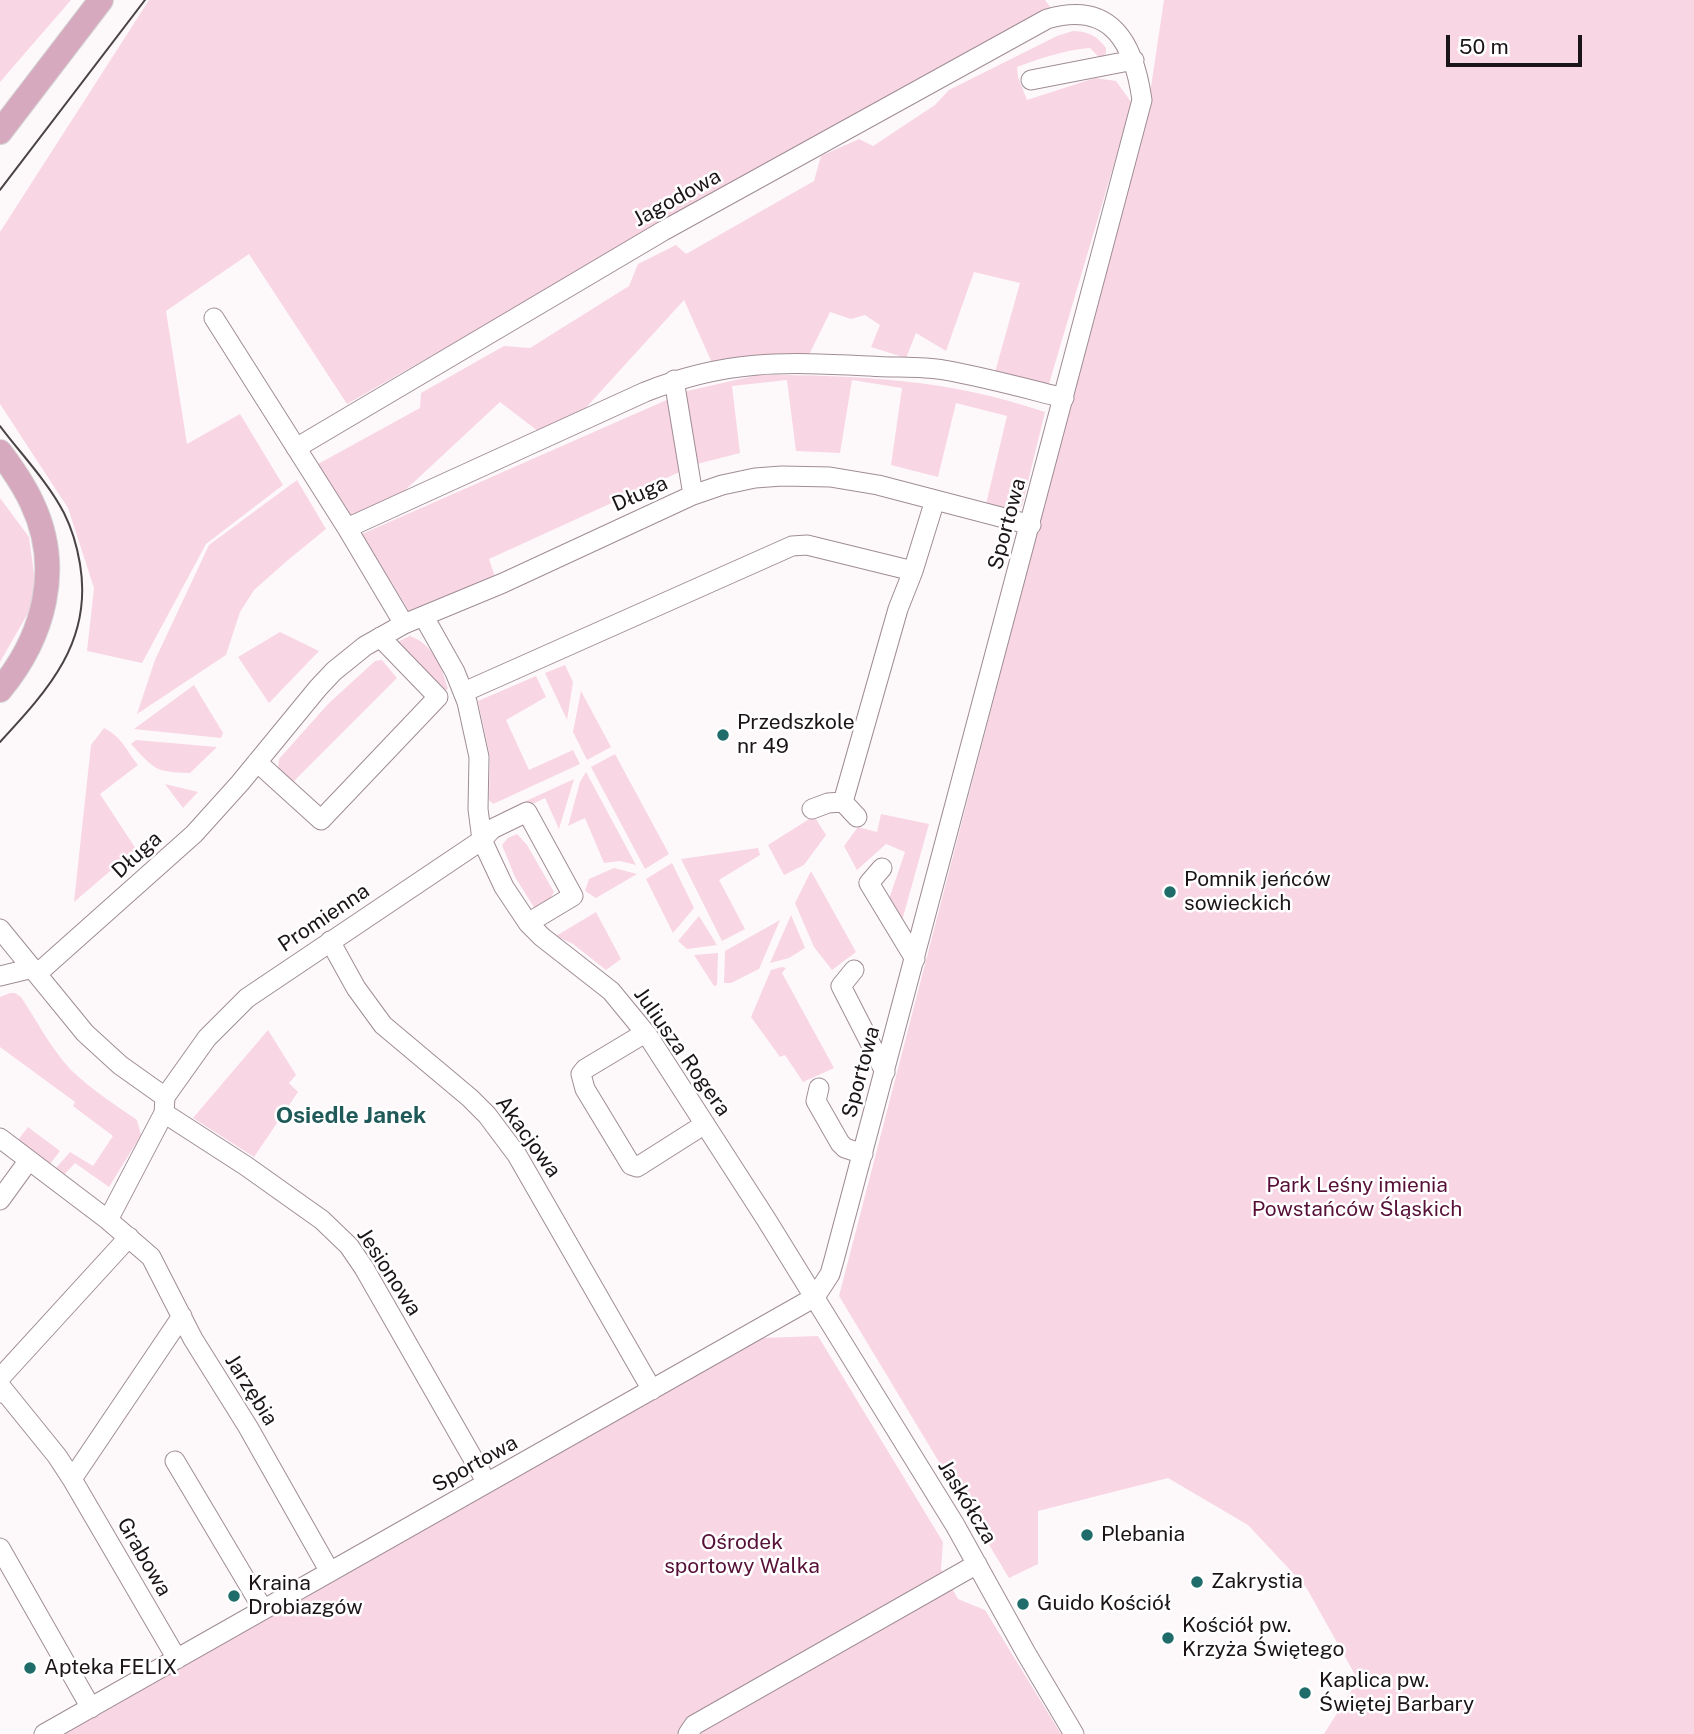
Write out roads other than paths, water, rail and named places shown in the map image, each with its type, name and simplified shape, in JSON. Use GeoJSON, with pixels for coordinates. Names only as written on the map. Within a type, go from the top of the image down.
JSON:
{"type":"FeatureCollection","features":[{"type":"Feature","properties":{"kind":"main road"},"geometry":{"type":"LineString","coordinates":[[0,132],[101,0]]}},
{"type":"Feature","properties":{"kind":"main road"},"geometry":{"type":"LineString","coordinates":[[0,452],[32,503],[47,554],[46,588],[40,622],[30,647],[0,690]]}},
{"type":"Feature","properties":{"kind":"street","name":"Jagodowa"},"geometry":{"type":"LineString","coordinates":[[296,448],[663,231],[1047,19],[1064,6],[1091,14]]}},
{"type":"Feature","properties":{"kind":"street","name":"Sportowa"},"geometry":{"type":"LineString","coordinates":[[44,1734],[815,1297],[830,1274],[1142,100],[1134,60],[1119,34],[1091,14]]}},
{"type":"Feature","properties":{"kind":"street"},"geometry":{"type":"LineString","coordinates":[[1031,80],[1134,60]]}},
{"type":"Feature","properties":{"kind":"street"},"geometry":{"type":"LineString","coordinates":[[214,318],[347,528],[404,624]]}},
{"type":"Feature","properties":{"kind":"street"},"geometry":{"type":"LineString","coordinates":[[347,528],[674,380],[739,366],[800,362],[943,370],[1063,398]]}},
{"type":"Feature","properties":{"kind":"street"},"geometry":{"type":"LineString","coordinates":[[674,380],[693,495]]}},
{"type":"Feature","properties":{"kind":"street","name":"Długa"},"geometry":{"type":"LineString","coordinates":[[35,970],[194,834],[334,671],[380,637],[404,624],[693,495],[755,478],[806,476],[854,480],[1031,525]]}},
{"type":"Feature","properties":{"kind":"street"},"geometry":{"type":"LineString","coordinates":[[843,802],[898,609],[913,572],[935,500]]}},
{"type":"Feature","properties":{"kind":"street"},"geometry":{"type":"LineString","coordinates":[[464,692],[792,546],[807,545],[913,572]]}},
{"type":"Feature","properties":{"kind":"street","name":"Juliusza Rogera"},"geometry":{"type":"LineString","coordinates":[[424,617],[464,692],[479,757],[478,809],[482,840],[504,887],[528,923],[611,991],[645,1033],[815,1297]]}},
{"type":"Feature","properties":{"kind":"street"},"geometry":{"type":"LineString","coordinates":[[257,762],[321,820],[438,697],[380,637]]}},
{"type":"Feature","properties":{"kind":"street"},"geometry":{"type":"LineString","coordinates":[[813,809],[828,803],[843,802]]}},
{"type":"Feature","properties":{"kind":"street"},"geometry":{"type":"LineString","coordinates":[[843,802],[857,817]]}},
{"type":"Feature","properties":{"kind":"street","name":"Promienna"},"geometry":{"type":"LineString","coordinates":[[108,1220],[165,1105],[207,1038],[237,1008],[264,986],[482,840],[492,830],[527,813],[573,895],[528,923]]}},
{"type":"Feature","properties":{"kind":"street"},"geometry":{"type":"LineString","coordinates":[[882,868],[869,883],[915,959]]}},
{"type":"Feature","properties":{"kind":"street","name":"Jesionowa"},"geometry":{"type":"LineString","coordinates":[[0,929],[85,1033],[120,1065],[165,1105],[294,1199],[349,1245],[486,1483]]}},
{"type":"Feature","properties":{"kind":"street","name":"Akacjowa"},"geometry":{"type":"LineString","coordinates":[[330,942],[356,988],[383,1025],[470,1098],[487,1115],[517,1155],[652,1390]]}},
{"type":"Feature","properties":{"kind":"street"},"geometry":{"type":"LineString","coordinates":[[0,976],[35,970]]}},
{"type":"Feature","properties":{"kind":"street"},"geometry":{"type":"LineString","coordinates":[[854,970],[841,986],[885,1072]]}},
{"type":"Feature","properties":{"kind":"street"},"geometry":{"type":"LineString","coordinates":[[645,1033],[581,1074],[585,1089],[631,1165],[634,1167],[642,1164],[705,1124]]}},
{"type":"Feature","properties":{"kind":"street"},"geometry":{"type":"LineString","coordinates":[[819,1088],[816,1101],[839,1143],[845,1149],[863,1154]]}},
{"type":"Feature","properties":{"kind":"street","name":"Jarzębia"},"geometry":{"type":"LineString","coordinates":[[0,1138],[108,1220],[151,1257],[193,1339],[248,1427],[330,1572]]}},
{"type":"Feature","properties":{"kind":"street"},"geometry":{"type":"LineString","coordinates":[[0,1200],[29,1160]]}},
{"type":"Feature","properties":{"kind":"street"},"geometry":{"type":"LineString","coordinates":[[0,1386],[129,1237]]}},
{"type":"Feature","properties":{"kind":"street","name":"Jaskółcza"},"geometry":{"type":"LineString","coordinates":[[815,1297],[977,1564],[1074,1734]]}},
{"type":"Feature","properties":{"kind":"street"},"geometry":{"type":"LineString","coordinates":[[72,1479],[182,1316]]}},
{"type":"Feature","properties":{"kind":"street","name":"Grabowa"},"geometry":{"type":"LineString","coordinates":[[0,1386],[57,1456],[72,1479],[177,1659]]}},
{"type":"Feature","properties":{"kind":"street"},"geometry":{"type":"LineString","coordinates":[[175,1461],[264,1609]]}},
{"type":"Feature","properties":{"kind":"street"},"geometry":{"type":"LineString","coordinates":[[0,1548],[91,1708]]}},
{"type":"Feature","properties":{"kind":"street"},"geometry":{"type":"LineString","coordinates":[[688,1734],[694,1725],[977,1564]]}},
{"type":"Feature","properties":{"kind":"tram line"},"geometry":{"type":"LineString","coordinates":[[0,190],[145,0]]}},
{"type":"Feature","properties":{"kind":"tram line"},"geometry":{"type":"LineString","coordinates":[[0,426],[42,479],[64,513],[72,531],[80,564],[82,592],[80,617],[63,662],[35,703],[0,742]]}},
{"type":"Feature","properties":{"kind":"place","name":"Przedszkole nr 49"},"geometry":{"type":"Point","coordinates":[723,735]}},
{"type":"Feature","properties":{"kind":"place","name":"Pomnik jeńców sowieckich"},"geometry":{"type":"Point","coordinates":[1170,892]}},
{"type":"Feature","properties":{"kind":"place","name":"Plebania"},"geometry":{"type":"Point","coordinates":[1087,1535]}},
{"type":"Feature","properties":{"kind":"place","name":"Zakrystia"},"geometry":{"type":"Point","coordinates":[1197,1582]}},
{"type":"Feature","properties":{"kind":"place","name":"Kraina Drobiazgów"},"geometry":{"type":"Point","coordinates":[234,1596]}},
{"type":"Feature","properties":{"kind":"place","name":"Guido Kościół"},"geometry":{"type":"Point","coordinates":[1023,1604]}},
{"type":"Feature","properties":{"kind":"place","name":"Kościół pw. Krzyża Świętego"},"geometry":{"type":"Point","coordinates":[1168,1638]}},
{"type":"Feature","properties":{"kind":"place","name":"Apteka FELIX"},"geometry":{"type":"Point","coordinates":[30,1668]}},
{"type":"Feature","properties":{"kind":"place","name":"Kaplica pw. Świętej Barbary"},"geometry":{"type":"Point","coordinates":[1305,1693]}},
{"type":"Feature","properties":{"kind":"district","name":"Osiedle Janek"},"geometry":{"type":"Point","coordinates":[351,1116]}},
{"type":"Feature","properties":{"kind":"park label","name":"Park Leśny imienia Powstańców Śląskich"},"geometry":{"type":"Point","coordinates":[1357,1198]}},
{"type":"Feature","properties":{"kind":"park label","name":"Ośrodek sportowy Walka"},"geometry":{"type":"Point","coordinates":[742,1555]}}]}
